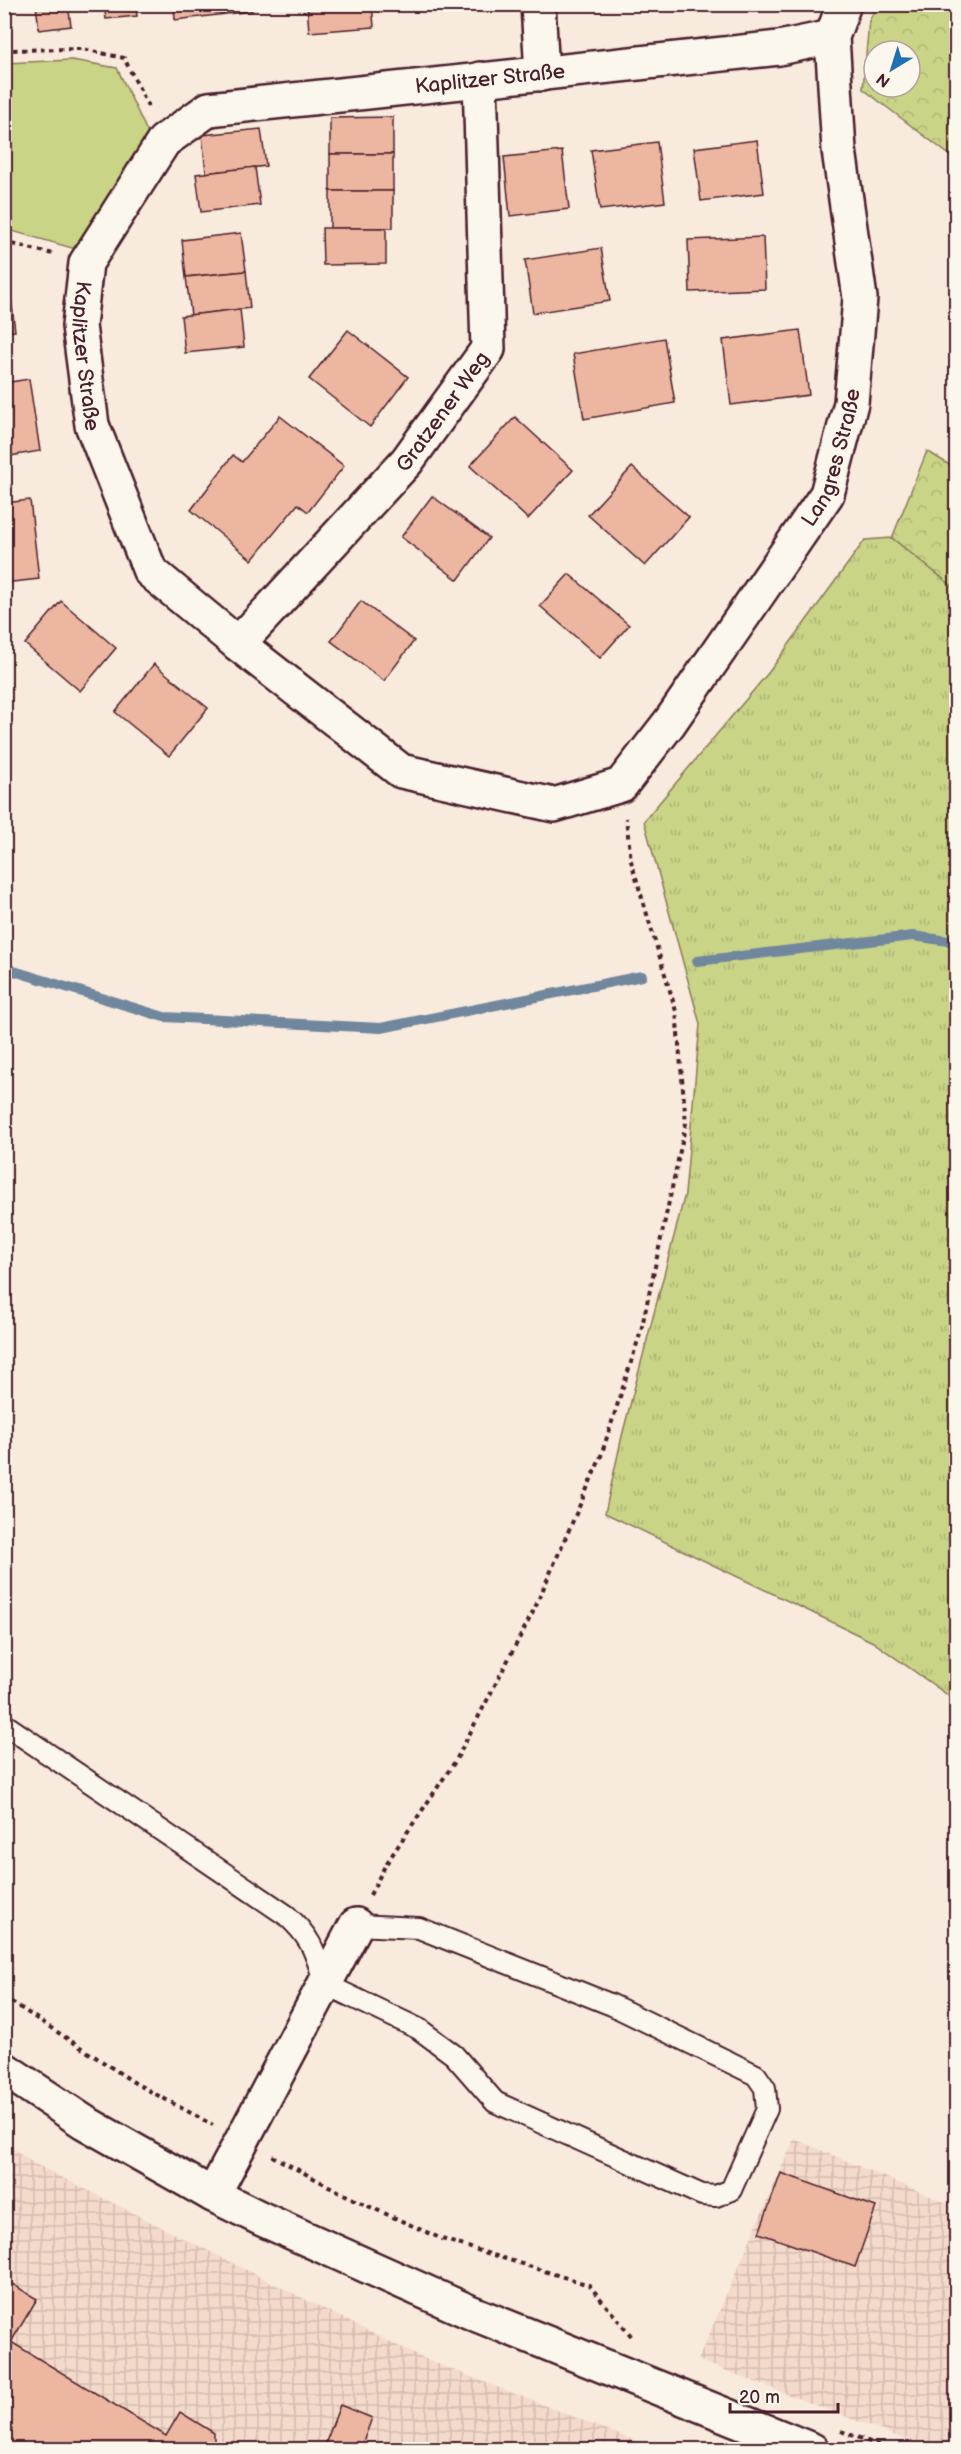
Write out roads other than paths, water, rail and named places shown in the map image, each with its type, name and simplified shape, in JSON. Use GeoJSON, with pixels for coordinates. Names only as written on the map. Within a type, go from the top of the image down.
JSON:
{"type":"FeatureCollection","features":[{"type":"Feature","properties":{"kind":"street"},"geometry":{"type":"LineString","coordinates":[[538,4],[542,75]]}},
{"type":"Feature","properties":{"kind":"street","name":"Langres Straße"},"geometry":{"type":"LineString","coordinates":[[554,805],[621,785],[670,722],[826,494],[851,403],[860,298],[839,150],[832,37],[844,4]]}},
{"type":"Feature","properties":{"kind":"street","name":"Kaplitzer Straße"},"geometry":{"type":"LineString","coordinates":[[554,805],[401,771],[238,644],[150,571],[92,425],[79,326],[86,263],[164,141],[209,109],[779,48],[832,37]]}},
{"type":"Feature","properties":{"kind":"street","name":"Gratzener Weg"},"geometry":{"type":"LineString","coordinates":[[238,644],[407,461],[488,349],[480,79]]}},
{"type":"Feature","properties":{"kind":"street"},"geometry":{"type":"LineString","coordinates":[[213,2195],[356,1926]]}},
{"type":"Feature","properties":{"kind":"street"},"geometry":{"type":"LineString","coordinates":[[4,2069],[84,2122],[213,2195],[470,2312],[824,2439]]}},
{"type":"Feature","properties":{"kind":"lane"},"geometry":{"type":"LineString","coordinates":[[4,1724],[286,1915],[303,1930],[313,1947],[325,1984],[419,2029],[454,2055],[495,2102],[702,2195],[716,2196],[731,2190],[767,2109],[765,2088],[756,2075],[612,2006],[419,1928],[356,1926]]}},
{"type":"Feature","properties":{"kind":"waterway"},"geometry":{"type":"LineString","coordinates":[[697,961],[913,936],[956,942]]}},
{"type":"Feature","properties":{"kind":"waterway"},"geometry":{"type":"LineString","coordinates":[[4,968],[164,1017],[381,1028],[642,976]]}}]}
